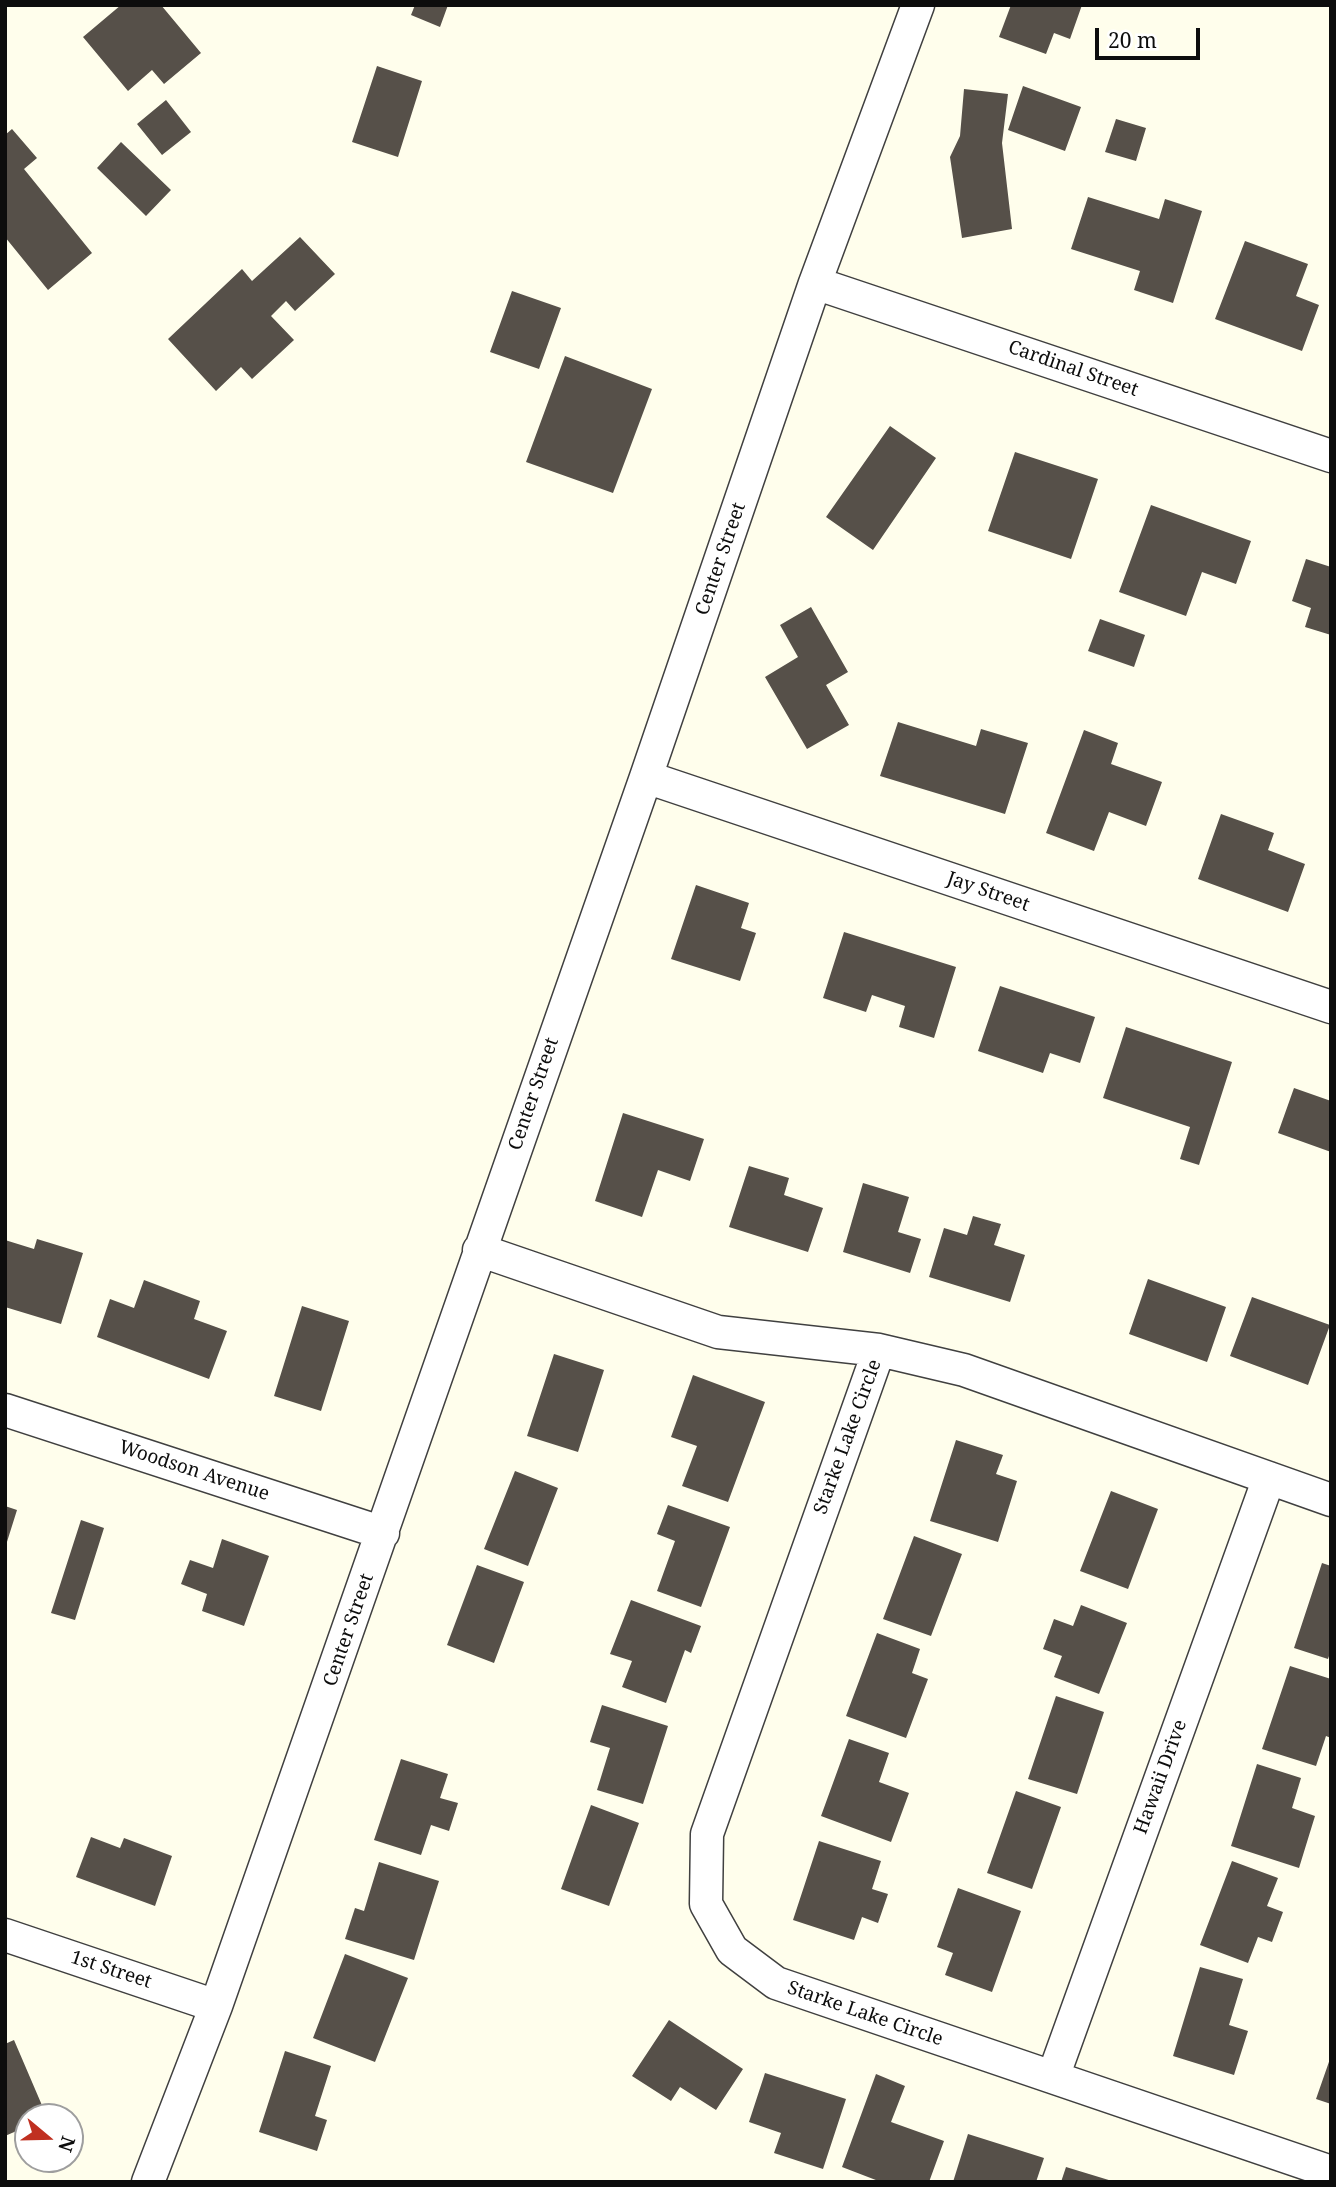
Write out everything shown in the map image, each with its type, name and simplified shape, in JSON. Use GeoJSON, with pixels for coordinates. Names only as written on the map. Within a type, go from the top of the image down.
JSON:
{"type":"FeatureCollection","features":[{"type":"Feature","properties":{"kind":"street","name":"Center Street"},"geometry":{"type":"LineString","coordinates":[[148,2182],[216,2006],[646,777],[815,283],[918,5]]}},
{"type":"Feature","properties":{"kind":"street","name":"Cardinal Street"},"geometry":{"type":"LineString","coordinates":[[815,283],[1331,456]]}},
{"type":"Feature","properties":{"kind":"street","name":"Jay Street"},"geometry":{"type":"LineString","coordinates":[[646,777],[1331,1007]]}},
{"type":"Feature","properties":{"kind":"street","name":"Starke Lake Circle"},"geometry":{"type":"LineString","coordinates":[[479,1250],[718,1332],[879,1350],[964,1370],[1331,1500]]}},
{"type":"Feature","properties":{"kind":"street","name":"Starke Lake Circle"},"geometry":{"type":"LineString","coordinates":[[879,1350],[707,1834],[706,1904],[732,1950],[776,1983],[1331,2172]]}},
{"type":"Feature","properties":{"kind":"street","name":"Woodson Avenue"},"geometry":{"type":"LineString","coordinates":[[5,1410],[383,1533]]}},
{"type":"Feature","properties":{"kind":"street","name":"Hawaii Drive"},"geometry":{"type":"LineString","coordinates":[[1053,2077],[1269,1478]]}},
{"type":"Feature","properties":{"kind":"street","name":"1st Street"},"geometry":{"type":"LineString","coordinates":[[5,1935],[216,2006]]}},
{"type":"Feature","properties":{"kind":"building"},"geometry":{"type":"Polygon","coordinates":[[[121,5],[161,5],[201,53],[164,84],[152,70],[128,91],[83,37],[121,5]]]}},
{"type":"Feature","properties":{"kind":"building"},"geometry":{"type":"Polygon","coordinates":[[[415,5],[448,5],[440,27],[411,15],[415,5]]]}},
{"type":"Feature","properties":{"kind":"building"},"geometry":{"type":"Polygon","coordinates":[[[1011,5],[1082,5],[1070,39],[1054,33],[1046,54],[999,37],[1011,5]]]}},
{"type":"Feature","properties":{"kind":"building"},"geometry":{"type":"Polygon","coordinates":[[[377,66],[422,81],[398,157],[352,142],[377,66]]]}},
{"type":"Feature","properties":{"kind":"building"},"geometry":{"type":"Polygon","coordinates":[[[1023,86],[1081,107],[1065,151],[1008,130],[1023,86]]]}},
{"type":"Feature","properties":{"kind":"building"},"geometry":{"type":"Polygon","coordinates":[[[964,89],[1008,94],[1002,143],[1012,229],[962,238],[950,157],[960,136],[964,89]]]}},
{"type":"Feature","properties":{"kind":"building"},"geometry":{"type":"Polygon","coordinates":[[[166,100],[191,132],[162,155],[137,124],[166,100]]]}},
{"type":"Feature","properties":{"kind":"building"},"geometry":{"type":"Polygon","coordinates":[[[1116,119],[1146,128],[1136,161],[1105,152],[1116,119]]]}},
{"type":"Feature","properties":{"kind":"building"},"geometry":{"type":"Polygon","coordinates":[[[12,129],[37,158],[24,169],[92,253],[48,290],[5,237],[5,135],[12,129]]]}},
{"type":"Feature","properties":{"kind":"building"},"geometry":{"type":"Polygon","coordinates":[[[121,142],[171,190],[146,216],[97,168],[121,142]]]}},
{"type":"Feature","properties":{"kind":"building"},"geometry":{"type":"Polygon","coordinates":[[[1088,197],[1159,219],[1165,199],[1202,211],[1173,303],[1134,290],[1140,271],[1071,249],[1088,197]]]}},
{"type":"Feature","properties":{"kind":"building"},"geometry":{"type":"Polygon","coordinates":[[[300,237],[335,274],[295,311],[286,301],[271,316],[294,340],[252,379],[241,367],[216,391],[168,339],[242,269],[252,281],[300,237]]]}},
{"type":"Feature","properties":{"kind":"building"},"geometry":{"type":"Polygon","coordinates":[[[1245,241],[1308,264],[1296,296],[1319,305],[1302,351],[1215,319],[1245,241]]]}},
{"type":"Feature","properties":{"kind":"building"},"geometry":{"type":"Polygon","coordinates":[[[512,291],[561,308],[539,369],[490,352],[512,291]]]}},
{"type":"Feature","properties":{"kind":"building"},"geometry":{"type":"Polygon","coordinates":[[[565,356],[652,389],[613,493],[526,462],[565,356]]]}},
{"type":"Feature","properties":{"kind":"building"},"geometry":{"type":"Polygon","coordinates":[[[890,426],[936,458],[873,550],[826,517],[890,426]]]}},
{"type":"Feature","properties":{"kind":"building"},"geometry":{"type":"Polygon","coordinates":[[[1015,452],[1098,479],[1071,559],[988,531],[1015,452]]]}},
{"type":"Feature","properties":{"kind":"building"},"geometry":{"type":"Polygon","coordinates":[[[1151,505],[1251,541],[1236,584],[1202,572],[1186,616],[1119,592],[1151,505]]]}},
{"type":"Feature","properties":{"kind":"building"},"geometry":{"type":"Polygon","coordinates":[[[1306,559],[1331,567],[1331,635],[1305,627],[1311,608],[1292,601],[1306,559]]]}},
{"type":"Feature","properties":{"kind":"building"},"geometry":{"type":"Polygon","coordinates":[[[811,607],[848,672],[826,685],[849,725],[807,749],[765,677],[798,657],[780,625],[811,607]]]}},
{"type":"Feature","properties":{"kind":"building"},"geometry":{"type":"Polygon","coordinates":[[[1100,619],[1145,635],[1134,667],[1088,651],[1100,619]]]}},
{"type":"Feature","properties":{"kind":"building"},"geometry":{"type":"Polygon","coordinates":[[[898,722],[976,746],[981,729],[1028,743],[1005,814],[880,776],[898,722]]]}},
{"type":"Feature","properties":{"kind":"building"},"geometry":{"type":"Polygon","coordinates":[[[1084,730],[1118,743],[1111,764],[1162,782],[1146,826],[1109,812],[1094,851],[1046,833],[1084,730]]]}},
{"type":"Feature","properties":{"kind":"building"},"geometry":{"type":"Polygon","coordinates":[[[1221,814],[1274,833],[1268,850],[1305,864],[1288,912],[1198,879],[1221,814]]]}},
{"type":"Feature","properties":{"kind":"building"},"geometry":{"type":"Polygon","coordinates":[[[696,885],[749,903],[741,928],[756,933],[740,981],[671,959],[696,885]]]}},
{"type":"Feature","properties":{"kind":"building"},"geometry":{"type":"Polygon","coordinates":[[[844,932],[956,967],[934,1038],[899,1027],[905,1006],[872,995],[866,1012],[823,998],[844,932]]]}},
{"type":"Feature","properties":{"kind":"building"},"geometry":{"type":"Polygon","coordinates":[[[1000,986],[1095,1017],[1080,1063],[1050,1053],[1043,1073],[978,1051],[1000,986]]]}},
{"type":"Feature","properties":{"kind":"building"},"geometry":{"type":"Polygon","coordinates":[[[1126,1027],[1232,1062],[1199,1165],[1180,1159],[1190,1127],[1103,1098],[1126,1027]]]}},
{"type":"Feature","properties":{"kind":"building"},"geometry":{"type":"Polygon","coordinates":[[[1294,1088],[1331,1101],[1331,1152],[1278,1133],[1294,1088]]]}},
{"type":"Feature","properties":{"kind":"building"},"geometry":{"type":"Polygon","coordinates":[[[623,1113],[704,1139],[690,1181],[658,1170],[642,1217],[595,1201],[623,1113]]]}},
{"type":"Feature","properties":{"kind":"building"},"geometry":{"type":"Polygon","coordinates":[[[749,1166],[789,1178],[784,1195],[823,1208],[808,1252],[729,1227],[749,1166]]]}},
{"type":"Feature","properties":{"kind":"building"},"geometry":{"type":"Polygon","coordinates":[[[863,1183],[909,1197],[898,1232],[921,1239],[910,1273],[843,1252],[863,1183]]]}},
{"type":"Feature","properties":{"kind":"building"},"geometry":{"type":"Polygon","coordinates":[[[973,1216],[1001,1224],[994,1245],[1025,1255],[1010,1302],[929,1277],[944,1228],[967,1235],[973,1216]]]}},
{"type":"Feature","properties":{"kind":"building"},"geometry":{"type":"Polygon","coordinates":[[[37,1239],[83,1253],[61,1324],[5,1307],[5,1240],[34,1249],[37,1239]]]}},
{"type":"Feature","properties":{"kind":"building"},"geometry":{"type":"Polygon","coordinates":[[[1148,1279],[1226,1307],[1207,1362],[1129,1334],[1148,1279]]]}},
{"type":"Feature","properties":{"kind":"building"},"geometry":{"type":"Polygon","coordinates":[[[144,1280],[200,1301],[194,1319],[227,1331],[209,1379],[97,1337],[110,1299],[134,1308],[144,1280]]]}},
{"type":"Feature","properties":{"kind":"building"},"geometry":{"type":"Polygon","coordinates":[[[1252,1297],[1330,1325],[1308,1385],[1230,1356],[1252,1297]]]}},
{"type":"Feature","properties":{"kind":"building"},"geometry":{"type":"Polygon","coordinates":[[[302,1306],[349,1321],[321,1411],[274,1396],[302,1306]]]}},
{"type":"Feature","properties":{"kind":"building"},"geometry":{"type":"Polygon","coordinates":[[[554,1354],[604,1370],[578,1452],[527,1436],[554,1354]]]}},
{"type":"Feature","properties":{"kind":"building"},"geometry":{"type":"Polygon","coordinates":[[[693,1375],[765,1402],[728,1502],[682,1486],[697,1446],[671,1437],[693,1375]]]}},
{"type":"Feature","properties":{"kind":"building"},"geometry":{"type":"Polygon","coordinates":[[[956,1440],[1003,1455],[996,1474],[1017,1481],[998,1542],[930,1521],[956,1440]]]}},
{"type":"Feature","properties":{"kind":"building"},"geometry":{"type":"Polygon","coordinates":[[[515,1471],[558,1488],[528,1566],[484,1549],[515,1471]]]}},
{"type":"Feature","properties":{"kind":"building"},"geometry":{"type":"Polygon","coordinates":[[[1111,1491],[1158,1509],[1128,1589],[1080,1571],[1111,1491]]]}},
{"type":"Feature","properties":{"kind":"building"},"geometry":{"type":"Polygon","coordinates":[[[668,1505],[730,1527],[701,1607],[657,1591],[675,1541],[657,1534],[668,1505]]]}},
{"type":"Feature","properties":{"kind":"building"},"geometry":{"type":"Polygon","coordinates":[[[5,1506],[17,1510],[6,1545],[5,1545],[5,1506]]]}},
{"type":"Feature","properties":{"kind":"building"},"geometry":{"type":"Polygon","coordinates":[[[81,1520],[104,1528],[75,1620],[51,1613],[81,1520]]]}},
{"type":"Feature","properties":{"kind":"building"},"geometry":{"type":"Polygon","coordinates":[[[914,1536],[962,1554],[931,1636],[883,1619],[914,1536]]]}},
{"type":"Feature","properties":{"kind":"building"},"geometry":{"type":"Polygon","coordinates":[[[222,1539],[269,1556],[244,1626],[202,1611],[207,1594],[181,1584],[190,1560],[213,1568],[222,1539]]]}},
{"type":"Feature","properties":{"kind":"building"},"geometry":{"type":"Polygon","coordinates":[[[1322,1563],[1331,1566],[1331,1650],[1328,1659],[1294,1648],[1322,1563]]]}},
{"type":"Feature","properties":{"kind":"building"},"geometry":{"type":"Polygon","coordinates":[[[477,1565],[524,1582],[494,1663],[447,1645],[477,1565]]]}},
{"type":"Feature","properties":{"kind":"building"},"geometry":{"type":"Polygon","coordinates":[[[631,1600],[701,1626],[691,1653],[685,1650],[666,1703],[622,1687],[632,1661],[610,1654],[631,1600]]]}},
{"type":"Feature","properties":{"kind":"building"},"geometry":{"type":"Polygon","coordinates":[[[1081,1605],[1127,1623],[1099,1694],[1054,1677],[1062,1656],[1043,1649],[1054,1619],[1073,1626],[1081,1605]]]}},
{"type":"Feature","properties":{"kind":"building"},"geometry":{"type":"Polygon","coordinates":[[[877,1633],[920,1649],[912,1673],[928,1679],[906,1738],[846,1716],[877,1633]]]}},
{"type":"Feature","properties":{"kind":"building"},"geometry":{"type":"Polygon","coordinates":[[[1290,1666],[1331,1679],[1331,1738],[1326,1736],[1316,1766],[1262,1749],[1290,1666]]]}},
{"type":"Feature","properties":{"kind":"building"},"geometry":{"type":"Polygon","coordinates":[[[1056,1696],[1104,1712],[1077,1794],[1028,1779],[1056,1696]]]}},
{"type":"Feature","properties":{"kind":"building"},"geometry":{"type":"Polygon","coordinates":[[[602,1705],[668,1726],[643,1804],[597,1790],[610,1748],[590,1742],[602,1705]]]}},
{"type":"Feature","properties":{"kind":"building"},"geometry":{"type":"Polygon","coordinates":[[[849,1739],[889,1753],[879,1782],[909,1793],[891,1842],[821,1816],[849,1739]]]}},
{"type":"Feature","properties":{"kind":"building"},"geometry":{"type":"Polygon","coordinates":[[[401,1759],[448,1774],[440,1798],[458,1803],[449,1831],[431,1825],[421,1855],[374,1840],[401,1759]]]}},
{"type":"Feature","properties":{"kind":"building"},"geometry":{"type":"Polygon","coordinates":[[[1257,1764],[1301,1778],[1292,1808],[1315,1816],[1299,1868],[1231,1846],[1257,1764]]]}},
{"type":"Feature","properties":{"kind":"building"},"geometry":{"type":"Polygon","coordinates":[[[1016,1791],[1061,1807],[1032,1889],[987,1873],[1016,1791]]]}},
{"type":"Feature","properties":{"kind":"building"},"geometry":{"type":"Polygon","coordinates":[[[591,1805],[639,1823],[609,1906],[561,1889],[591,1805]]]}},
{"type":"Feature","properties":{"kind":"building"},"geometry":{"type":"Polygon","coordinates":[[[91,1837],[120,1848],[124,1838],[172,1856],[155,1906],[76,1877],[91,1837]]]}},
{"type":"Feature","properties":{"kind":"building"},"geometry":{"type":"Polygon","coordinates":[[[819,1841],[881,1861],[872,1889],[888,1894],[878,1923],[862,1917],[854,1940],[793,1920],[819,1841]]]}},
{"type":"Feature","properties":{"kind":"building"},"geometry":{"type":"Polygon","coordinates":[[[1232,1861],[1278,1878],[1267,1906],[1283,1912],[1272,1942],[1258,1937],[1248,1963],[1200,1945],[1232,1861]]]}},
{"type":"Feature","properties":{"kind":"building"},"geometry":{"type":"Polygon","coordinates":[[[379,1862],[439,1881],[414,1960],[345,1939],[355,1908],[364,1911],[379,1862]]]}},
{"type":"Feature","properties":{"kind":"building"},"geometry":{"type":"Polygon","coordinates":[[[958,1888],[1021,1911],[992,1992],[945,1975],[953,1953],[937,1947],[958,1888]]]}},
{"type":"Feature","properties":{"kind":"building"},"geometry":{"type":"Polygon","coordinates":[[[345,1954],[408,1978],[375,2062],[313,2038],[345,1954]]]}},
{"type":"Feature","properties":{"kind":"building"},"geometry":{"type":"Polygon","coordinates":[[[1200,1967],[1243,1979],[1229,2025],[1248,2031],[1234,2075],[1173,2056],[1200,1967]]]}},
{"type":"Feature","properties":{"kind":"building"},"geometry":{"type":"Polygon","coordinates":[[[669,2020],[743,2069],[716,2110],[680,2087],[671,2101],[632,2076],[669,2020]]]}},
{"type":"Feature","properties":{"kind":"building"},"geometry":{"type":"Polygon","coordinates":[[[14,2040],[41,2103],[14,2103],[14,2132],[5,2136],[5,2044],[14,2040]]]}},
{"type":"Feature","properties":{"kind":"building"},"geometry":{"type":"Polygon","coordinates":[[[285,2051],[331,2066],[315,2116],[327,2120],[317,2151],[259,2132],[285,2051]]]}},
{"type":"Feature","properties":{"kind":"building"},"geometry":{"type":"Polygon","coordinates":[[[1331,2056],[1331,2104],[1316,2099],[1331,2056]]]}},
{"type":"Feature","properties":{"kind":"building"},"geometry":{"type":"Polygon","coordinates":[[[765,2073],[846,2099],[823,2169],[774,2153],[781,2133],[749,2122],[765,2073]]]}},
{"type":"Feature","properties":{"kind":"building"},"geometry":{"type":"Polygon","coordinates":[[[876,2074],[905,2086],[891,2122],[944,2141],[929,2182],[881,2182],[842,2167],[876,2074]]]}},
{"type":"Feature","properties":{"kind":"building"},"geometry":{"type":"Polygon","coordinates":[[[968,2134],[1044,2158],[1036,2182],[953,2182],[968,2134]]]}},
{"type":"Feature","properties":{"kind":"building"},"geometry":{"type":"Polygon","coordinates":[[[1066,2167],[1112,2181],[1112,2182],[1061,2182],[1066,2167]]]}}]}
